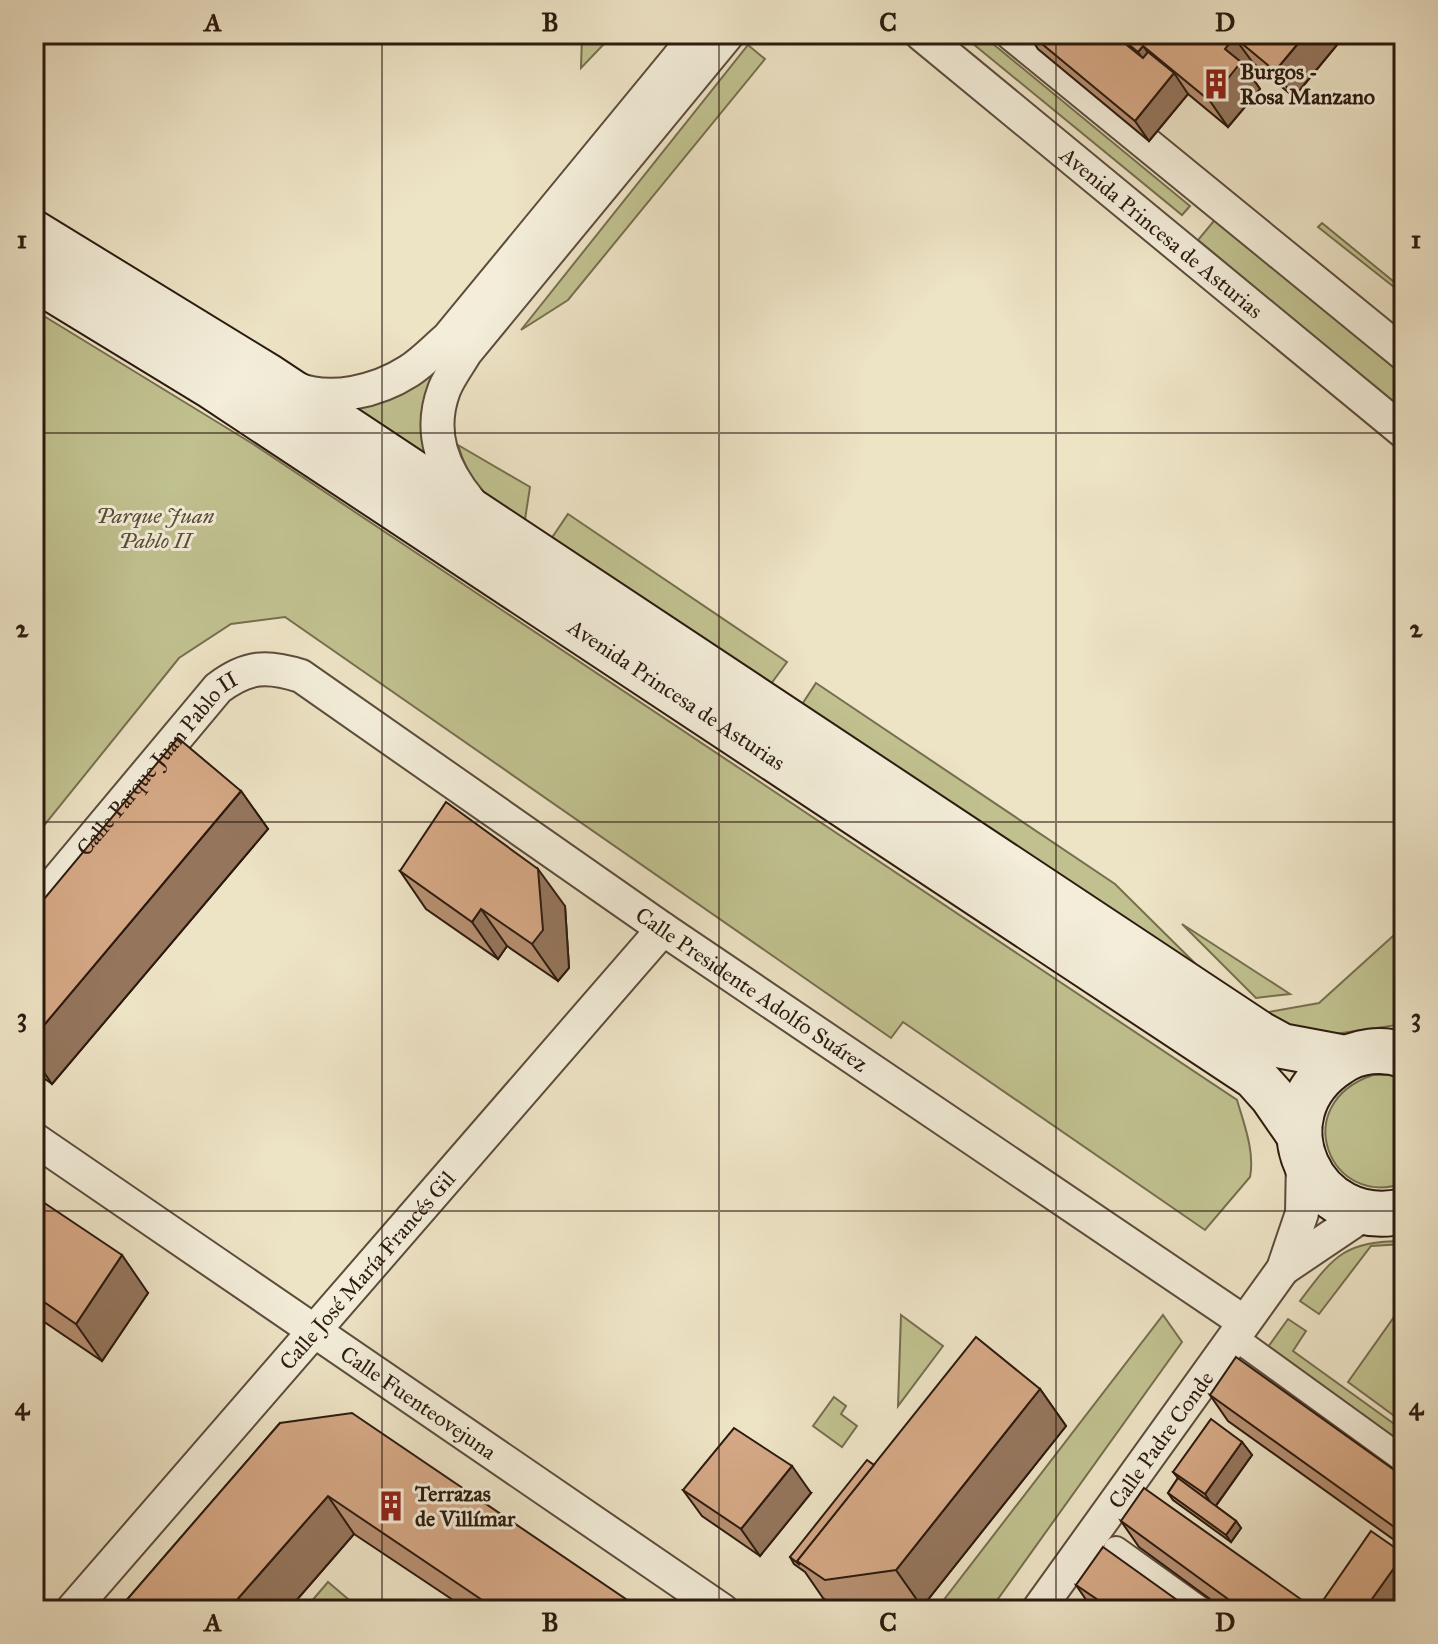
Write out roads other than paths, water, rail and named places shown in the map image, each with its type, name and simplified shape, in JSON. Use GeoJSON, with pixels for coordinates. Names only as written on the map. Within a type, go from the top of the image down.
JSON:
{"type":"FeatureCollection","features":[{"type":"Feature","properties":{"kind":"main road","name":"Avenida Princesa de Asturias"},"geometry":{"type":"LineString","coordinates":[[34,233],[269,377],[1260,1034],[1282,1046],[1346,1058]]}},
{"type":"Feature","properties":{"kind":"main road","name":"Avenida Princesa de Asturias"},"geometry":{"type":"LineString","coordinates":[[34,278],[250,412],[1255,1077],[1272,1096],[1301,1147],[1317,1184],[1339,1203],[1385,1212]]}},
{"type":"Feature","properties":{"kind":"main road"},"geometry":{"type":"LineString","coordinates":[[1301,1147],[1301,1111],[1311,1089],[1326,1071],[1346,1058],[1368,1051],[1400,1050]]}},
{"type":"Feature","properties":{"kind":"street","name":"Avenida Princesa de Asturias"},"geometry":{"type":"LineString","coordinates":[[494,527],[451,479],[440,451],[438,416],[444,389],[466,352],[728,34]]}},
{"type":"Feature","properties":{"kind":"street","name":"Avenida Princesa de Asturias"},"geometry":{"type":"LineString","coordinates":[[921,34],[1404,432]]}},
{"type":"Feature","properties":{"kind":"street"},"geometry":{"type":"LineString","coordinates":[[1012,34],[1404,354]]}},
{"type":"Feature","properties":{"kind":"street"},"geometry":{"type":"LineString","coordinates":[[269,377],[304,392],[333,394],[360,391],[387,383],[412,369],[448,338],[686,37]]}},
{"type":"Feature","properties":{"kind":"street","name":"Calle Parque Juan Pablo II"},"geometry":{"type":"LineString","coordinates":[[34,908],[218,688],[233,676],[256,669]]}},
{"type":"Feature","properties":{"kind":"street","name":"Calle Presidente Adolfo Suárez"},"geometry":{"type":"LineString","coordinates":[[256,669],[278,669],[301,676],[1239,1330],[1404,1460]]}},
{"type":"Feature","properties":{"kind":"street","name":"Calle José María Francés Gil"},"geometry":{"type":"LineString","coordinates":[[72,1610],[663,929]]}},
{"type":"Feature","properties":{"kind":"street","name":"Calle Fuenteovejuna"},"geometry":{"type":"LineString","coordinates":[[34,1139],[722,1610]]}},
{"type":"Feature","properties":{"kind":"street","name":"Calle Padre Conde"},"geometry":{"type":"LineString","coordinates":[[1038,1610],[1283,1269],[1302,1213],[1301,1147]]}},
{"type":"Feature","properties":{"kind":"street","name":"Calle Padre Conde"},"geometry":{"type":"LineString","coordinates":[[1283,1269],[1385,1212]]}},
{"type":"Feature","properties":{"kind":"street"},"geometry":{"type":"LineString","coordinates":[[1116,1549],[1201,1610]]}},
{"type":"Feature","properties":{"kind":"place","name":"Burgos - Rosa Manzano"},"geometry":{"type":"Point","coordinates":[1216,84]}},
{"type":"Feature","properties":{"kind":"place","name":"Terrazas de Villímar"},"geometry":{"type":"Point","coordinates":[391,1506]}},
{"type":"Feature","properties":{"kind":"park label","name":"Parque Juan Pablo II"},"geometry":{"type":"Point","coordinates":[155,528]}}]}
